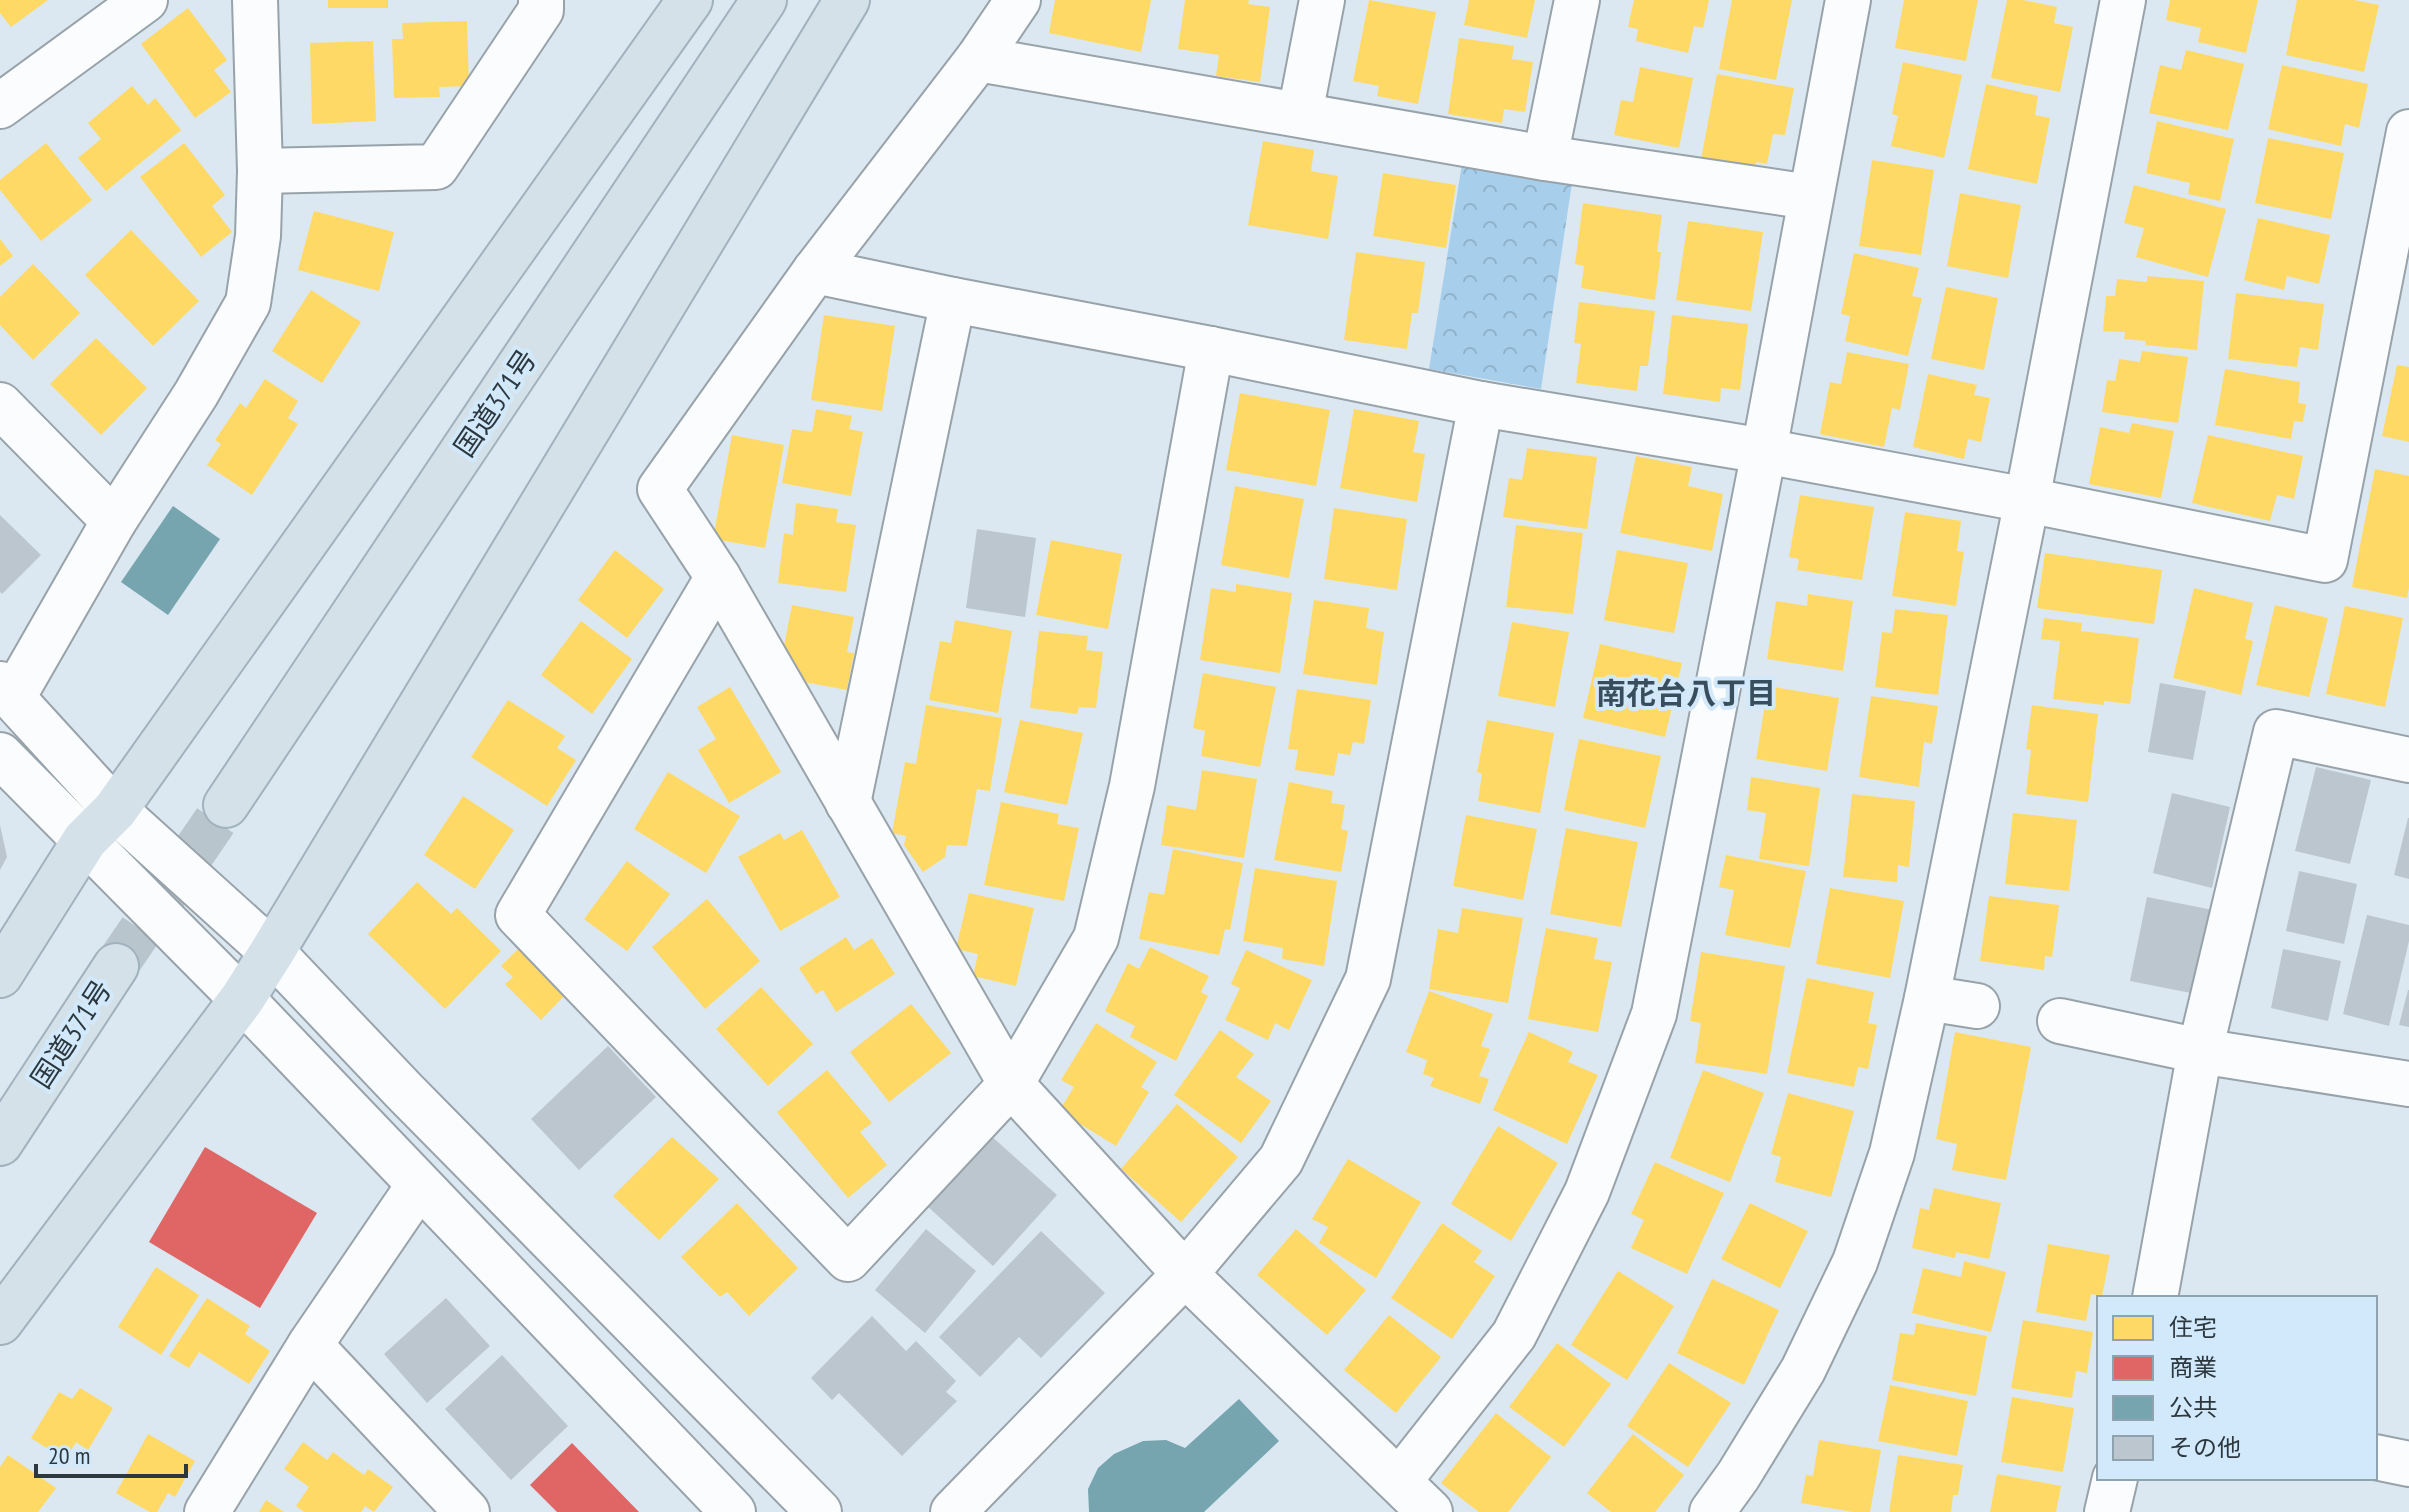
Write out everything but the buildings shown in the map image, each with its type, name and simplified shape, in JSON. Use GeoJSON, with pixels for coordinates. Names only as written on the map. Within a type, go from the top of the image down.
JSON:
{"type":"FeatureCollection","features":[{"type":"Feature","properties":{"kind":"highway"},"geometry":{"type":"LineString","coordinates":[[0,975],[100,825],[690,0]]}},
{"type":"Feature","properties":{"kind":"highway","name":"国道371号"},"geometry":{"type":"LineString","coordinates":[[226,805],[764,0]]}},
{"type":"Feature","properties":{"kind":"highway"},"geometry":{"type":"LineString","coordinates":[[0,1322],[242,999],[847,0]]}},
{"type":"Feature","properties":{"kind":"highway","name":"国道371号"},"geometry":{"type":"LineString","coordinates":[[0,1143],[116,966]]}},
{"type":"Feature","properties":{"kind":"street"},"geometry":{"type":"LineString","coordinates":[[0,106],[145,0]]}},
{"type":"Feature","properties":{"kind":"street"},"geometry":{"type":"LineString","coordinates":[[255,0],[260,171],[258,236],[248,303],[196,394],[7,690],[53,742],[100,825],[242,999],[733,1512]]}},
{"type":"Feature","properties":{"kind":"street"},"geometry":{"type":"LineString","coordinates":[[260,171],[436,167],[541,10],[541,0]]}},
{"type":"Feature","properties":{"kind":"street"},"geometry":{"type":"LineString","coordinates":[[1018,0],[978,59],[815,271],[660,489],[718,577],[1011,1084],[1185,1274],[1430,1512]]}},
{"type":"Feature","properties":{"kind":"street"},"geometry":{"type":"LineString","coordinates":[[1300,114],[1322,0]]}},
{"type":"Feature","properties":{"kind":"street"},"geometry":{"type":"LineString","coordinates":[[1545,158],[1577,0]]}},
{"type":"Feature","properties":{"kind":"street"},"geometry":{"type":"LineString","coordinates":[[1399,1481],[1514,1335],[1587,1192],[1654,1014],[1848,0]]}},
{"type":"Feature","properties":{"kind":"street"},"geometry":{"type":"LineString","coordinates":[[1712,1512],[1738,1476],[1803,1370],[1855,1262],[1892,1153],[1927,998],[2027,500],[2123,0]]}},
{"type":"Feature","properties":{"kind":"street"},"geometry":{"type":"LineString","coordinates":[[978,59],[1545,158],[1810,197]]}},
{"type":"Feature","properties":{"kind":"street"},"geometry":{"type":"LineString","coordinates":[[815,271],[1481,404],[1764,451],[2325,560],[2409,132]]}},
{"type":"Feature","properties":{"kind":"street"},"geometry":{"type":"LineString","coordinates":[[848,803],[953,300]]}},
{"type":"Feature","properties":{"kind":"street"},"geometry":{"type":"LineString","coordinates":[[718,577],[518,915],[848,1259],[1011,1084],[1096,938],[1132,786],[1211,349]]}},
{"type":"Feature","properties":{"kind":"street"},"geometry":{"type":"LineString","coordinates":[[953,1512],[1185,1274],[1281,1160],[1368,979],[1481,404]]}},
{"type":"Feature","properties":{"kind":"street"},"geometry":{"type":"LineString","coordinates":[[0,405],[114,521]]}},
{"type":"Feature","properties":{"kind":"street"},"geometry":{"type":"LineString","coordinates":[[2160,1295],[2200,1051],[2276,732],[2409,760]]}},
{"type":"Feature","properties":{"kind":"street"},"geometry":{"type":"LineString","coordinates":[[0,755],[272,952],[404,1091],[819,1512]]}},
{"type":"Feature","properties":{"kind":"street"},"geometry":{"type":"LineString","coordinates":[[1927,998],[1977,1006]]}},
{"type":"Feature","properties":{"kind":"street"},"geometry":{"type":"LineString","coordinates":[[2060,1021],[2200,1051],[2409,1084]]}},
{"type":"Feature","properties":{"kind":"street"},"geometry":{"type":"LineString","coordinates":[[207,1512],[310,1345],[419,1185]]}},
{"type":"Feature","properties":{"kind":"street"},"geometry":{"type":"LineString","coordinates":[[310,1345],[467,1512]]}},
{"type":"Feature","properties":{"kind":"street"},"geometry":{"type":"LineString","coordinates":[[2377,1457],[2409,1464]]}},
{"type":"Feature","properties":{"kind":"street"},"geometry":{"type":"LineString","coordinates":[[2107,1512],[2115,1480]]}},
{"type":"Feature","properties":{"kind":"green space"},"geometry":{"type":"Polygon","coordinates":[[[1462,164],[1572,183],[1541,389],[1429,369],[1462,164]]]}},
{"type":"Feature","properties":{"kind":"tunnel"},"geometry":{"type":"LineString","coordinates":[[116,966],[226,805]]}},
{"type":"Feature","properties":{"kind":"district","name":"南花台八丁目"},"geometry":{"type":"Point","coordinates":[1686,694]}}]}
